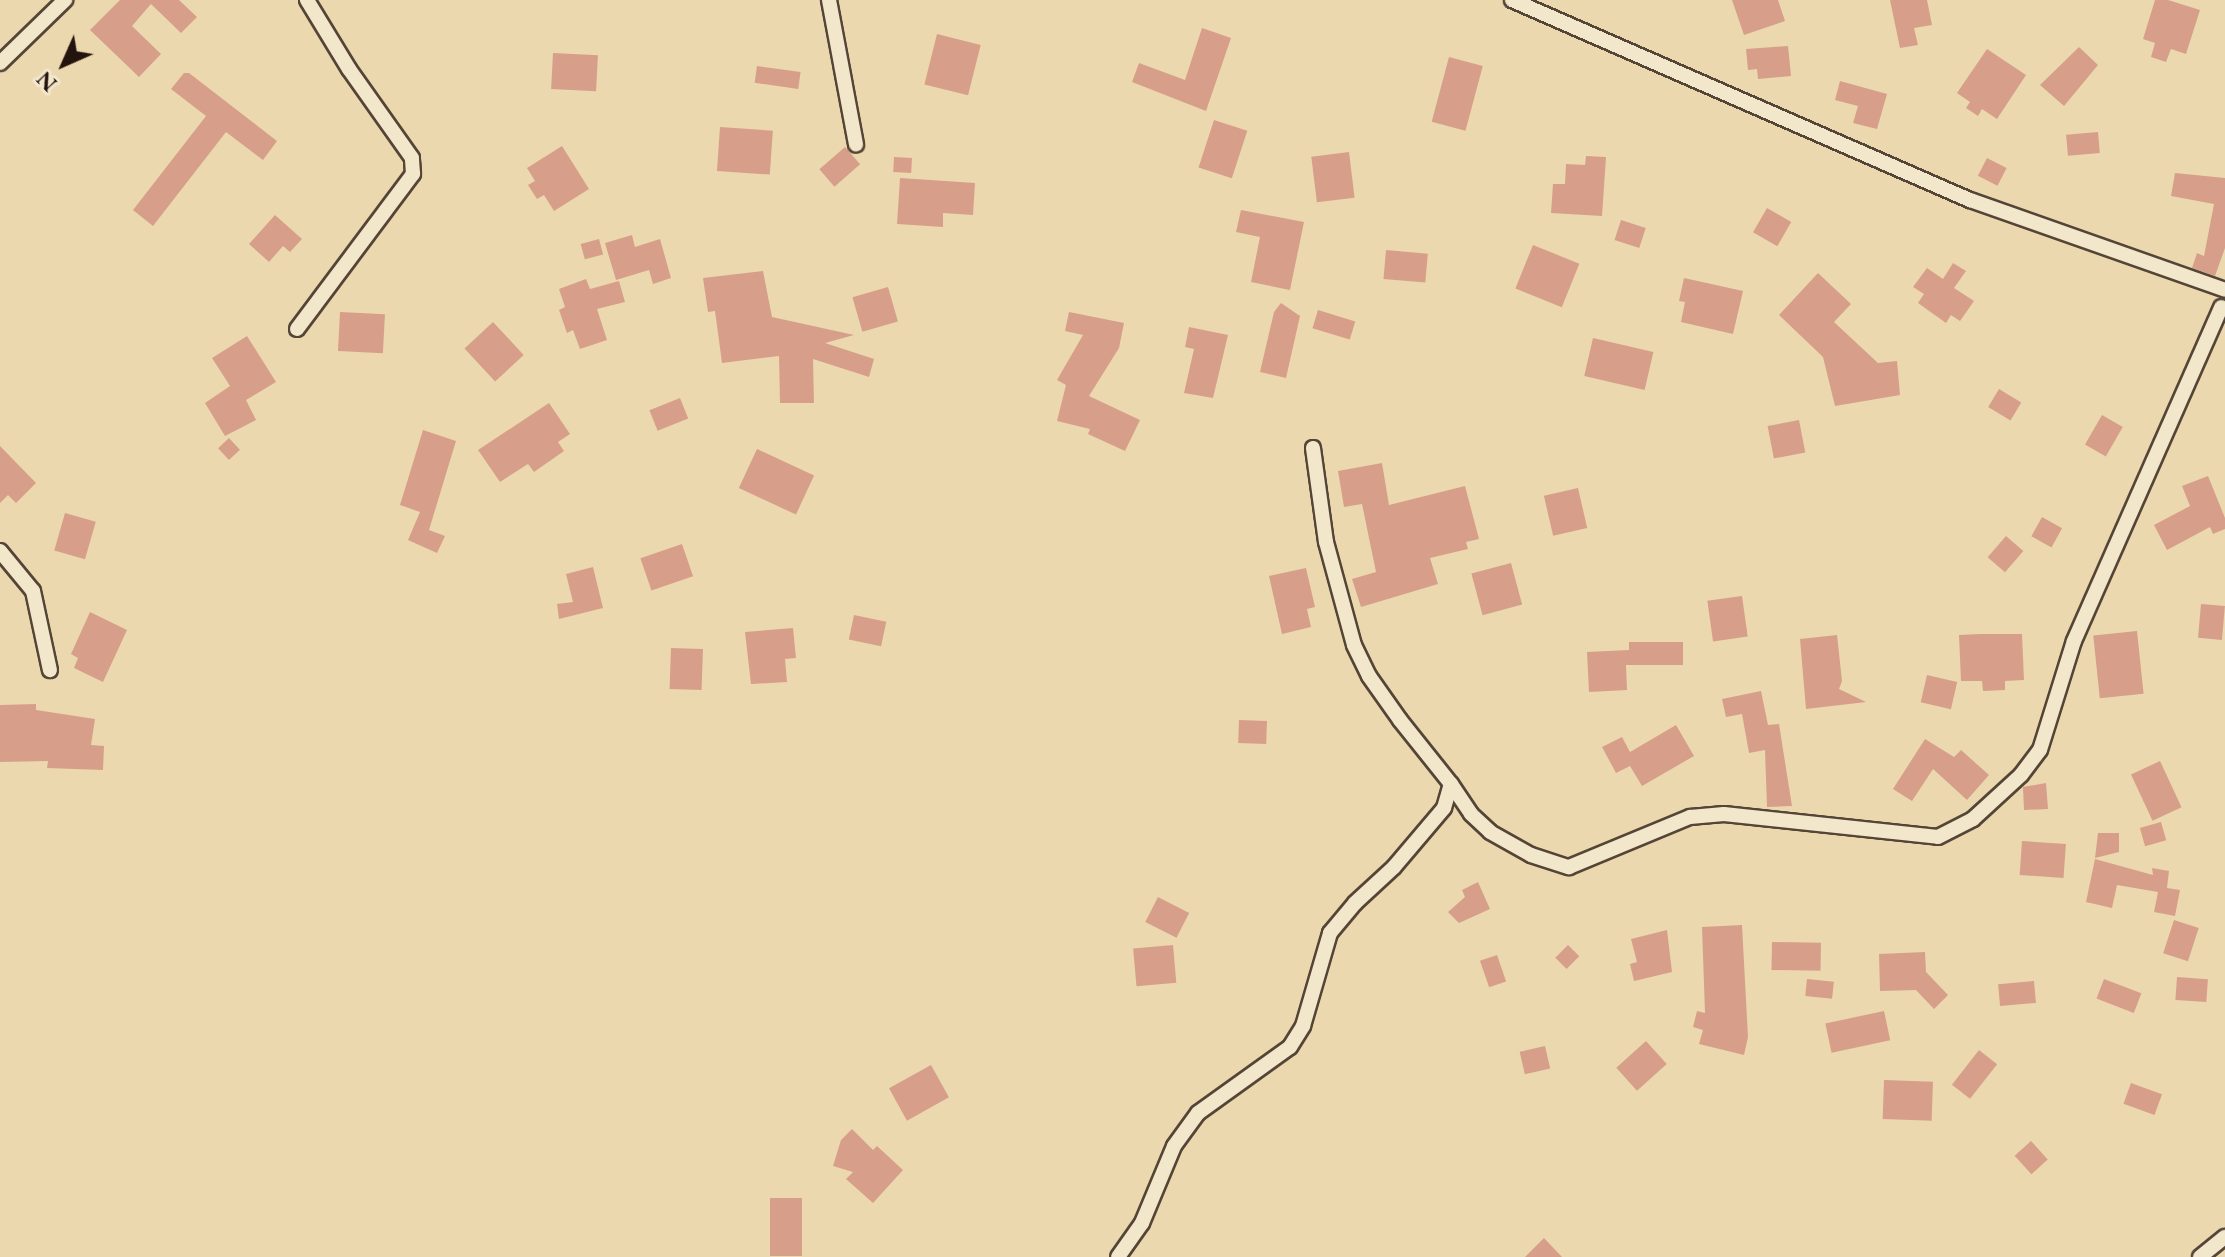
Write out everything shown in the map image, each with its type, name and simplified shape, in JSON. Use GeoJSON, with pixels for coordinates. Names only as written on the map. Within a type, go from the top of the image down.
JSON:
{"type":"FeatureCollection","features":[{"type":"Feature","properties":{"kind":"street"},"geometry":{"type":"LineString","coordinates":[[0,63],[65,0]]}},
{"type":"Feature","properties":{"kind":"street"},"geometry":{"type":"LineString","coordinates":[[297,329],[413,174],[412,158],[349,69],[307,0]]}},
{"type":"Feature","properties":{"kind":"street"},"geometry":{"type":"LineString","coordinates":[[829,0],[856,144]]}},
{"type":"Feature","properties":{"kind":"street"},"geometry":{"type":"LineString","coordinates":[[1512,0],[1970,200],[2225,290]]}},
{"type":"Feature","properties":{"kind":"street"},"geometry":{"type":"LineString","coordinates":[[1313,448],[1326,542],[1354,645],[1369,676],[1419,748],[1451,784],[1471,814],[1490,832],[1531,855],[1569,867],[1690,817],[1724,814],[1938,837],[1973,819],[2021,775],[2040,750],[2074,641],[2221,307]]}},
{"type":"Feature","properties":{"kind":"street"},"geometry":{"type":"LineString","coordinates":[[0,551],[33,591],[50,670]]}},
{"type":"Feature","properties":{"kind":"street"},"geometry":{"type":"LineString","coordinates":[[1118,1257],[1142,1223],[1174,1146],[1198,1113],[1290,1047],[1303,1026],[1330,933],[1355,903],[1394,867],[1444,808],[1451,784]]}},
{"type":"Feature","properties":{"kind":"street"},"geometry":{"type":"LineString","coordinates":[[2200,1257],[2225,1237]]}},
{"type":"Feature","properties":{"kind":"building"},"geometry":{"type":"Polygon","coordinates":[[[120,0],[179,0],[197,17],[181,33],[151,4],[132,26],[161,54],[139,77],[90,30],[120,0]]]}},
{"type":"Feature","properties":{"kind":"building"},"geometry":{"type":"Polygon","coordinates":[[[1732,0],[1778,0],[1785,21],[1744,35],[1732,0]]]}},
{"type":"Feature","properties":{"kind":"building"},"geometry":{"type":"Polygon","coordinates":[[[1890,0],[1927,0],[1932,25],[1914,28],[1918,45],[1900,48],[1890,0]]]}},
{"type":"Feature","properties":{"kind":"building"},"geometry":{"type":"Polygon","coordinates":[[[2155,0],[2168,0],[2200,10],[2186,54],[2171,49],[2166,62],[2151,57],[2155,43],[2143,39],[2155,0]]]}},
{"type":"Feature","properties":{"kind":"building"},"geometry":{"type":"Polygon","coordinates":[[[1202,28],[1231,38],[1206,111],[1132,82],[1139,63],[1185,80],[1202,28]]]}},
{"type":"Feature","properties":{"kind":"building"},"geometry":{"type":"Polygon","coordinates":[[[937,34],[981,45],[968,95],[924,84],[937,34]]]}},
{"type":"Feature","properties":{"kind":"building"},"geometry":{"type":"Polygon","coordinates":[[[1788,46],[1791,76],[1758,79],[1757,69],[1748,70],[1746,49],[1788,46]]]}},
{"type":"Feature","properties":{"kind":"building"},"geometry":{"type":"Polygon","coordinates":[[[2079,47],[2098,65],[2064,106],[2040,85],[2079,47]]]}},
{"type":"Feature","properties":{"kind":"building"},"geometry":{"type":"Polygon","coordinates":[[[1987,49],[2026,75],[1997,119],[1982,109],[1978,116],[1966,108],[1970,102],[1957,93],[1987,49]]]}},
{"type":"Feature","properties":{"kind":"building"},"geometry":{"type":"Polygon","coordinates":[[[553,53],[598,55],[596,91],[551,89],[553,53]]]}},
{"type":"Feature","properties":{"kind":"building"},"geometry":{"type":"Polygon","coordinates":[[[1449,57],[1483,66],[1465,131],[1432,122],[1449,57]]]}},
{"type":"Feature","properties":{"kind":"building"},"geometry":{"type":"Polygon","coordinates":[[[757,66],[801,72],[798,89],[755,83],[757,66]]]}},
{"type":"Feature","properties":{"kind":"building"},"geometry":{"type":"Polygon","coordinates":[[[184,73],[189,73],[277,141],[263,160],[226,132],[153,226],[133,210],[206,116],[171,89],[184,73]]]}},
{"type":"Feature","properties":{"kind":"building"},"geometry":{"type":"Polygon","coordinates":[[[1840,81],[1887,94],[1877,129],[1853,123],[1858,106],[1835,100],[1840,81]]]}},
{"type":"Feature","properties":{"kind":"building"},"geometry":{"type":"Polygon","coordinates":[[[1214,120],[1247,131],[1232,178],[1199,168],[1214,120]]]}},
{"type":"Feature","properties":{"kind":"building"},"geometry":{"type":"Polygon","coordinates":[[[720,127],[773,131],[770,175],[717,171],[720,127]]]}},
{"type":"Feature","properties":{"kind":"building"},"geometry":{"type":"Polygon","coordinates":[[[2098,132],[2100,153],[2068,156],[2066,135],[2098,132]]]}},
{"type":"Feature","properties":{"kind":"building"},"geometry":{"type":"Polygon","coordinates":[[[562,146],[589,189],[554,211],[544,195],[537,199],[528,185],[535,181],[527,168],[562,146]]]}},
{"type":"Feature","properties":{"kind":"building"},"geometry":{"type":"Polygon","coordinates":[[[845,147],[860,164],[834,187],[819,169],[845,147]]]}},
{"type":"Feature","properties":{"kind":"building"},"geometry":{"type":"Polygon","coordinates":[[[1349,152],[1355,198],[1317,202],[1311,157],[1349,152]]]}},
{"type":"Feature","properties":{"kind":"building"},"geometry":{"type":"Polygon","coordinates":[[[1586,156],[1606,157],[1602,216],[1551,213],[1553,184],[1565,184],[1566,164],[1585,165],[1586,156]]]}},
{"type":"Feature","properties":{"kind":"building"},"geometry":{"type":"Polygon","coordinates":[[[894,157],[912,158],[911,173],[893,172],[894,157]]]}},
{"type":"Feature","properties":{"kind":"building"},"geometry":{"type":"Polygon","coordinates":[[[1987,158],[2007,168],[1998,186],[1978,176],[1987,158]]]}},
{"type":"Feature","properties":{"kind":"building"},"geometry":{"type":"Polygon","coordinates":[[[2175,173],[2225,178],[2225,248],[2215,276],[2192,268],[2197,253],[2204,256],[2214,204],[2171,196],[2175,173]]]}},
{"type":"Feature","properties":{"kind":"building"},"geometry":{"type":"Polygon","coordinates":[[[900,178],[975,183],[973,215],[943,213],[943,227],[897,224],[900,178]]]}},
{"type":"Feature","properties":{"kind":"building"},"geometry":{"type":"Polygon","coordinates":[[[1767,208],[1791,222],[1777,246],[1753,232],[1767,208]]]}},
{"type":"Feature","properties":{"kind":"building"},"geometry":{"type":"Polygon","coordinates":[[[1241,210],[1304,222],[1290,290],[1251,282],[1260,237],[1236,232],[1241,210]]]}},
{"type":"Feature","properties":{"kind":"building"},"geometry":{"type":"Polygon","coordinates":[[[275,215],[302,239],[290,252],[283,246],[269,262],[249,244],[275,215]]]}},
{"type":"Feature","properties":{"kind":"building"},"geometry":{"type":"Polygon","coordinates":[[[1621,220],[1646,228],[1639,248],[1615,240],[1621,220]]]}},
{"type":"Feature","properties":{"kind":"building"},"geometry":{"type":"Polygon","coordinates":[[[632,235],[635,247],[660,239],[671,278],[653,284],[649,270],[616,280],[605,243],[632,235]]]}},
{"type":"Feature","properties":{"kind":"building"},"geometry":{"type":"Polygon","coordinates":[[[599,239],[603,254],[585,259],[581,244],[599,239]]]}},
{"type":"Feature","properties":{"kind":"building"},"geometry":{"type":"Polygon","coordinates":[[[1533,245],[1579,264],[1562,307],[1515,289],[1533,245]]]}},
{"type":"Feature","properties":{"kind":"building"},"geometry":{"type":"Polygon","coordinates":[[[1386,250],[1428,254],[1425,283],[1383,279],[1386,250]]]}},
{"type":"Feature","properties":{"kind":"building"},"geometry":{"type":"Polygon","coordinates":[[[1953,263],[1966,271],[1954,288],[1974,301],[1960,321],[1951,315],[1946,323],[1918,303],[1924,294],[1913,287],[1927,268],[1943,279],[1953,263]]]}},
{"type":"Feature","properties":{"kind":"building"},"geometry":{"type":"Polygon","coordinates":[[[763,271],[772,317],[854,335],[825,343],[874,359],[869,377],[813,359],[814,403],[780,403],[779,356],[722,363],[715,311],[708,312],[703,278],[763,271]]]}},
{"type":"Feature","properties":{"kind":"building"},"geometry":{"type":"Polygon","coordinates":[[[1818,273],[1851,304],[1834,322],[1878,363],[1897,361],[1900,395],[1835,406],[1823,357],[1779,315],[1818,273]]]}},
{"type":"Feature","properties":{"kind":"building"},"geometry":{"type":"Polygon","coordinates":[[[1684,278],[1743,291],[1733,334],[1681,322],[1685,302],[1679,301],[1684,278]]]}},
{"type":"Feature","properties":{"kind":"building"},"geometry":{"type":"Polygon","coordinates":[[[586,279],[590,289],[619,281],[625,302],[597,309],[607,340],[580,349],[573,330],[567,333],[559,310],[565,307],[559,289],[586,279]]]}},
{"type":"Feature","properties":{"kind":"building"},"geometry":{"type":"Polygon","coordinates":[[[888,287],[898,322],[862,332],[852,297],[888,287]]]}},
{"type":"Feature","properties":{"kind":"building"},"geometry":{"type":"Polygon","coordinates":[[[1281,303],[1300,316],[1286,378],[1260,372],[1274,312],[1281,303]]]}},
{"type":"Feature","properties":{"kind":"building"},"geometry":{"type":"Polygon","coordinates":[[[1318,310],[1355,321],[1350,340],[1312,328],[1318,310]]]}},
{"type":"Feature","properties":{"kind":"building"},"geometry":{"type":"Polygon","coordinates":[[[340,312],[385,314],[383,353],[338,351],[340,312]]]}},
{"type":"Feature","properties":{"kind":"building"},"geometry":{"type":"Polygon","coordinates":[[[1069,312],[1124,323],[1119,348],[1089,396],[1140,420],[1125,451],[1088,434],[1090,429],[1057,421],[1066,385],[1057,380],[1083,335],[1065,331],[1069,312]]]}},
{"type":"Feature","properties":{"kind":"building"},"geometry":{"type":"Polygon","coordinates":[[[493,322],[524,355],[495,382],[464,349],[493,322]]]}},
{"type":"Feature","properties":{"kind":"building"},"geometry":{"type":"Polygon","coordinates":[[[1189,327],[1228,335],[1213,398],[1184,393],[1194,349],[1185,347],[1189,327]]]}},
{"type":"Feature","properties":{"kind":"building"},"geometry":{"type":"Polygon","coordinates":[[[247,336],[276,382],[246,400],[256,420],[225,436],[205,403],[230,386],[212,358],[247,336]]]}},
{"type":"Feature","properties":{"kind":"building"},"geometry":{"type":"Polygon","coordinates":[[[1593,338],[1653,352],[1645,390],[1584,376],[1593,338]]]}},
{"type":"Feature","properties":{"kind":"building"},"geometry":{"type":"Polygon","coordinates":[[[1999,389],[2021,402],[2010,420],[1988,407],[1999,389]]]}},
{"type":"Feature","properties":{"kind":"building"},"geometry":{"type":"Polygon","coordinates":[[[680,398],[688,418],[658,431],[649,410],[680,398]]]}},
{"type":"Feature","properties":{"kind":"building"},"geometry":{"type":"Polygon","coordinates":[[[549,403],[570,434],[558,442],[564,451],[534,472],[528,464],[500,482],[478,450],[549,403]]]}},
{"type":"Feature","properties":{"kind":"building"},"geometry":{"type":"Polygon","coordinates":[[[2102,415],[2123,427],[2106,456],[2085,444],[2102,415]]]}},
{"type":"Feature","properties":{"kind":"building"},"geometry":{"type":"Polygon","coordinates":[[[1799,420],[1805,452],[1774,458],[1768,426],[1799,420]]]}},
{"type":"Feature","properties":{"kind":"building"},"geometry":{"type":"Polygon","coordinates":[[[423,430],[456,441],[429,530],[445,536],[437,553],[408,540],[420,512],[400,505],[423,430]]]}},
{"type":"Feature","properties":{"kind":"building"},"geometry":{"type":"Polygon","coordinates":[[[229,438],[240,450],[229,460],[218,448],[229,438]]]}},
{"type":"Feature","properties":{"kind":"building"},"geometry":{"type":"Polygon","coordinates":[[[0,446],[36,483],[16,503],[8,495],[0,503],[0,446]]]}},
{"type":"Feature","properties":{"kind":"building"},"geometry":{"type":"Polygon","coordinates":[[[757,449],[814,476],[796,515],[739,488],[757,449]]]}},
{"type":"Feature","properties":{"kind":"building"},"geometry":{"type":"Polygon","coordinates":[[[1382,463],[1389,505],[1465,486],[1479,539],[1466,542],[1468,549],[1430,558],[1438,584],[1361,607],[1352,579],[1376,572],[1362,504],[1344,507],[1338,471],[1382,463]]]}},
{"type":"Feature","properties":{"kind":"building"},"geometry":{"type":"Polygon","coordinates":[[[2208,476],[2225,518],[2225,529],[2213,534],[2210,527],[2167,550],[2154,525],[2190,506],[2182,486],[2208,476]]]}},
{"type":"Feature","properties":{"kind":"building"},"geometry":{"type":"Polygon","coordinates":[[[1578,488],[1587,528],[1553,536],[1544,496],[1578,488]]]}},
{"type":"Feature","properties":{"kind":"building"},"geometry":{"type":"Polygon","coordinates":[[[65,513],[96,522],[85,559],[54,550],[65,513]]]}},
{"type":"Feature","properties":{"kind":"building"},"geometry":{"type":"Polygon","coordinates":[[[2042,517],[2062,528],[2051,547],[2031,536],[2042,517]]]}},
{"type":"Feature","properties":{"kind":"building"},"geometry":{"type":"Polygon","coordinates":[[[2006,536],[2023,551],[2005,572],[1988,557],[2006,536]]]}},
{"type":"Feature","properties":{"kind":"building"},"geometry":{"type":"Polygon","coordinates":[[[682,544],[693,576],[651,590],[640,558],[682,544]]]}},
{"type":"Feature","properties":{"kind":"building"},"geometry":{"type":"Polygon","coordinates":[[[1511,563],[1522,605],[1483,615],[1471,574],[1511,563]]]}},
{"type":"Feature","properties":{"kind":"building"},"geometry":{"type":"Polygon","coordinates":[[[593,567],[603,608],[559,619],[557,604],[573,602],[566,574],[593,567]]]}},
{"type":"Feature","properties":{"kind":"building"},"geometry":{"type":"Polygon","coordinates":[[[1306,568],[1315,607],[1307,609],[1311,627],[1282,634],[1269,576],[1306,568]]]}},
{"type":"Feature","properties":{"kind":"building"},"geometry":{"type":"Polygon","coordinates":[[[1742,596],[1748,637],[1713,641],[1707,601],[1742,596]]]}},
{"type":"Feature","properties":{"kind":"building"},"geometry":{"type":"Polygon","coordinates":[[[2201,604],[2225,606],[2222,640],[2198,638],[2201,604]]]}},
{"type":"Feature","properties":{"kind":"building"},"geometry":{"type":"Polygon","coordinates":[[[90,612],[127,630],[103,682],[74,668],[78,658],[71,654],[90,612]]]}},
{"type":"Feature","properties":{"kind":"building"},"geometry":{"type":"Polygon","coordinates":[[[854,615],[886,622],[881,646],[849,639],[854,615]]]}},
{"type":"Feature","properties":{"kind":"building"},"geometry":{"type":"Polygon","coordinates":[[[793,628],[796,658],[785,659],[787,682],[751,684],[745,632],[793,628]]]}},
{"type":"Feature","properties":{"kind":"building"},"geometry":{"type":"Polygon","coordinates":[[[2137,631],[2144,694],[2100,698],[2093,636],[2137,631]]]}},
{"type":"Feature","properties":{"kind":"building"},"geometry":{"type":"Polygon","coordinates":[[[2022,634],[2024,680],[2005,681],[2005,690],[1983,691],[1982,681],[1961,681],[1959,635],[2022,634]]]}},
{"type":"Feature","properties":{"kind":"building"},"geometry":{"type":"Polygon","coordinates":[[[1837,635],[1842,681],[1839,689],[1866,702],[1806,709],[1800,639],[1837,635]]]}},
{"type":"Feature","properties":{"kind":"building"},"geometry":{"type":"Polygon","coordinates":[[[1629,642],[1683,642],[1683,665],[1626,665],[1627,690],[1589,692],[1587,652],[1629,650],[1629,642]]]}},
{"type":"Feature","properties":{"kind":"building"},"geometry":{"type":"Polygon","coordinates":[[[671,648],[703,649],[702,690],[670,689],[671,648]]]}},
{"type":"Feature","properties":{"kind":"building"},"geometry":{"type":"Polygon","coordinates":[[[1927,675],[1957,682],[1951,709],[1921,702],[1927,675]]]}},
{"type":"Feature","properties":{"kind":"building"},"geometry":{"type":"Polygon","coordinates":[[[1761,691],[1768,725],[1779,724],[1792,806],[1767,807],[1765,750],[1749,753],[1742,714],[1726,717],[1722,699],[1761,691]]]}},
{"type":"Feature","properties":{"kind":"building"},"geometry":{"type":"Polygon","coordinates":[[[36,704],[36,710],[95,719],[91,745],[104,746],[103,770],[47,768],[48,761],[0,762],[0,705],[36,704]]]}},
{"type":"Feature","properties":{"kind":"building"},"geometry":{"type":"Polygon","coordinates":[[[1239,720],[1267,721],[1266,744],[1238,743],[1239,720]]]}},
{"type":"Feature","properties":{"kind":"building"},"geometry":{"type":"Polygon","coordinates":[[[1676,725],[1694,756],[1642,786],[1630,766],[1616,773],[1602,747],[1622,737],[1630,752],[1676,725]]]}},
{"type":"Feature","properties":{"kind":"building"},"geometry":{"type":"Polygon","coordinates":[[[1925,739],[1954,757],[1961,750],[1989,775],[1967,800],[1933,769],[1912,801],[1893,789],[1925,739]]]}},
{"type":"Feature","properties":{"kind":"building"},"geometry":{"type":"Polygon","coordinates":[[[2160,761],[2182,807],[2153,821],[2131,775],[2160,761]]]}},
{"type":"Feature","properties":{"kind":"building"},"geometry":{"type":"Polygon","coordinates":[[[2046,783],[2048,809],[2024,810],[2023,787],[2046,783]]]}},
{"type":"Feature","properties":{"kind":"building"},"geometry":{"type":"Polygon","coordinates":[[[2161,822],[2166,840],[2145,846],[2140,828],[2161,822]]]}},
{"type":"Feature","properties":{"kind":"building"},"geometry":{"type":"Polygon","coordinates":[[[2098,833],[2119,833],[2119,852],[2095,858],[2098,833]]]}},
{"type":"Feature","properties":{"kind":"building"},"geometry":{"type":"Polygon","coordinates":[[[2022,841],[2066,844],[2064,878],[2020,875],[2022,841]]]}},
{"type":"Feature","properties":{"kind":"building"},"geometry":{"type":"Polygon","coordinates":[[[2095,859],[2153,875],[2152,868],[2169,871],[2167,888],[2180,890],[2175,916],[2154,912],[2158,892],[2117,885],[2112,908],[2086,902],[2095,859]]]}},
{"type":"Feature","properties":{"kind":"building"},"geometry":{"type":"Polygon","coordinates":[[[1478,882],[1490,909],[1459,923],[1448,912],[1465,897],[1462,890],[1478,882]]]}},
{"type":"Feature","properties":{"kind":"building"},"geometry":{"type":"Polygon","coordinates":[[[1158,897],[1189,913],[1176,938],[1145,922],[1158,897]]]}},
{"type":"Feature","properties":{"kind":"building"},"geometry":{"type":"Polygon","coordinates":[[[2174,920],[2199,928],[2188,961],[2163,953],[2174,920]]]}},
{"type":"Feature","properties":{"kind":"building"},"geometry":{"type":"Polygon","coordinates":[[[1742,925],[1748,1037],[1744,1055],[1699,1044],[1703,1030],[1693,1027],[1697,1011],[1705,1013],[1702,927],[1742,925]]]}},
{"type":"Feature","properties":{"kind":"building"},"geometry":{"type":"Polygon","coordinates":[[[1667,930],[1672,972],[1634,981],[1630,964],[1637,962],[1631,939],[1667,930]]]}},
{"type":"Feature","properties":{"kind":"building"},"geometry":{"type":"Polygon","coordinates":[[[1772,942],[1821,943],[1821,971],[1772,970],[1772,942]]]}},
{"type":"Feature","properties":{"kind":"building"},"geometry":{"type":"Polygon","coordinates":[[[1173,945],[1176,983],[1136,986],[1133,948],[1173,945]]]}},
{"type":"Feature","properties":{"kind":"building"},"geometry":{"type":"Polygon","coordinates":[[[1568,945],[1579,956],[1567,969],[1555,958],[1568,945]]]}},
{"type":"Feature","properties":{"kind":"building"},"geometry":{"type":"Polygon","coordinates":[[[1925,952],[1926,972],[1948,995],[1934,1009],[1916,990],[1880,991],[1879,954],[1925,952]]]}},
{"type":"Feature","properties":{"kind":"building"},"geometry":{"type":"Polygon","coordinates":[[[1497,955],[1506,981],[1489,987],[1480,961],[1497,955]]]}},
{"type":"Feature","properties":{"kind":"building"},"geometry":{"type":"Polygon","coordinates":[[[2177,977],[2208,979],[2206,1002],[2175,1000],[2177,977]]]}},
{"type":"Feature","properties":{"kind":"building"},"geometry":{"type":"Polygon","coordinates":[[[1807,979],[1834,982],[1832,999],[1805,996],[1807,979]]]}},
{"type":"Feature","properties":{"kind":"building"},"geometry":{"type":"Polygon","coordinates":[[[2104,979],[2141,993],[2134,1013],[2096,999],[2104,979]]]}},
{"type":"Feature","properties":{"kind":"building"},"geometry":{"type":"Polygon","coordinates":[[[2034,981],[2036,1003],[2000,1006],[1998,984],[2034,981]]]}},
{"type":"Feature","properties":{"kind":"building"},"geometry":{"type":"Polygon","coordinates":[[[1884,1011],[1890,1040],[1832,1053],[1825,1023],[1884,1011]]]}},
{"type":"Feature","properties":{"kind":"building"},"geometry":{"type":"Polygon","coordinates":[[[1646,1041],[1667,1064],[1637,1091],[1616,1068],[1646,1041]]]}},
{"type":"Feature","properties":{"kind":"building"},"geometry":{"type":"Polygon","coordinates":[[[1545,1046],[1550,1068],[1525,1074],[1520,1052],[1545,1046]]]}},
{"type":"Feature","properties":{"kind":"building"},"geometry":{"type":"Polygon","coordinates":[[[1979,1050],[1997,1064],[1970,1099],[1952,1085],[1979,1050]]]}},
{"type":"Feature","properties":{"kind":"building"},"geometry":{"type":"Polygon","coordinates":[[[931,1065],[949,1097],[907,1121],[889,1088],[931,1065]]]}},
{"type":"Feature","properties":{"kind":"building"},"geometry":{"type":"Polygon","coordinates":[[[1884,1080],[1933,1082],[1932,1121],[1883,1119],[1884,1080]]]}},
{"type":"Feature","properties":{"kind":"building"},"geometry":{"type":"Polygon","coordinates":[[[2131,1083],[2162,1094],[2154,1115],[2123,1104],[2131,1083]]]}},
{"type":"Feature","properties":{"kind":"building"},"geometry":{"type":"Polygon","coordinates":[[[852,1129],[873,1150],[877,1146],[903,1170],[873,1203],[846,1179],[853,1172],[833,1166],[841,1140],[852,1129]]]}},
{"type":"Feature","properties":{"kind":"building"},"geometry":{"type":"Polygon","coordinates":[[[2031,1141],[2048,1160],[2031,1174],[2015,1156],[2031,1141]]]}},
{"type":"Feature","properties":{"kind":"building"},"geometry":{"type":"Polygon","coordinates":[[[770,1198],[802,1198],[802,1256],[770,1256],[770,1198]]]}},
{"type":"Feature","properties":{"kind":"building"},"geometry":{"type":"Polygon","coordinates":[[[1544,1238],[1562,1257],[1525,1257],[1544,1238]]]}}]}
